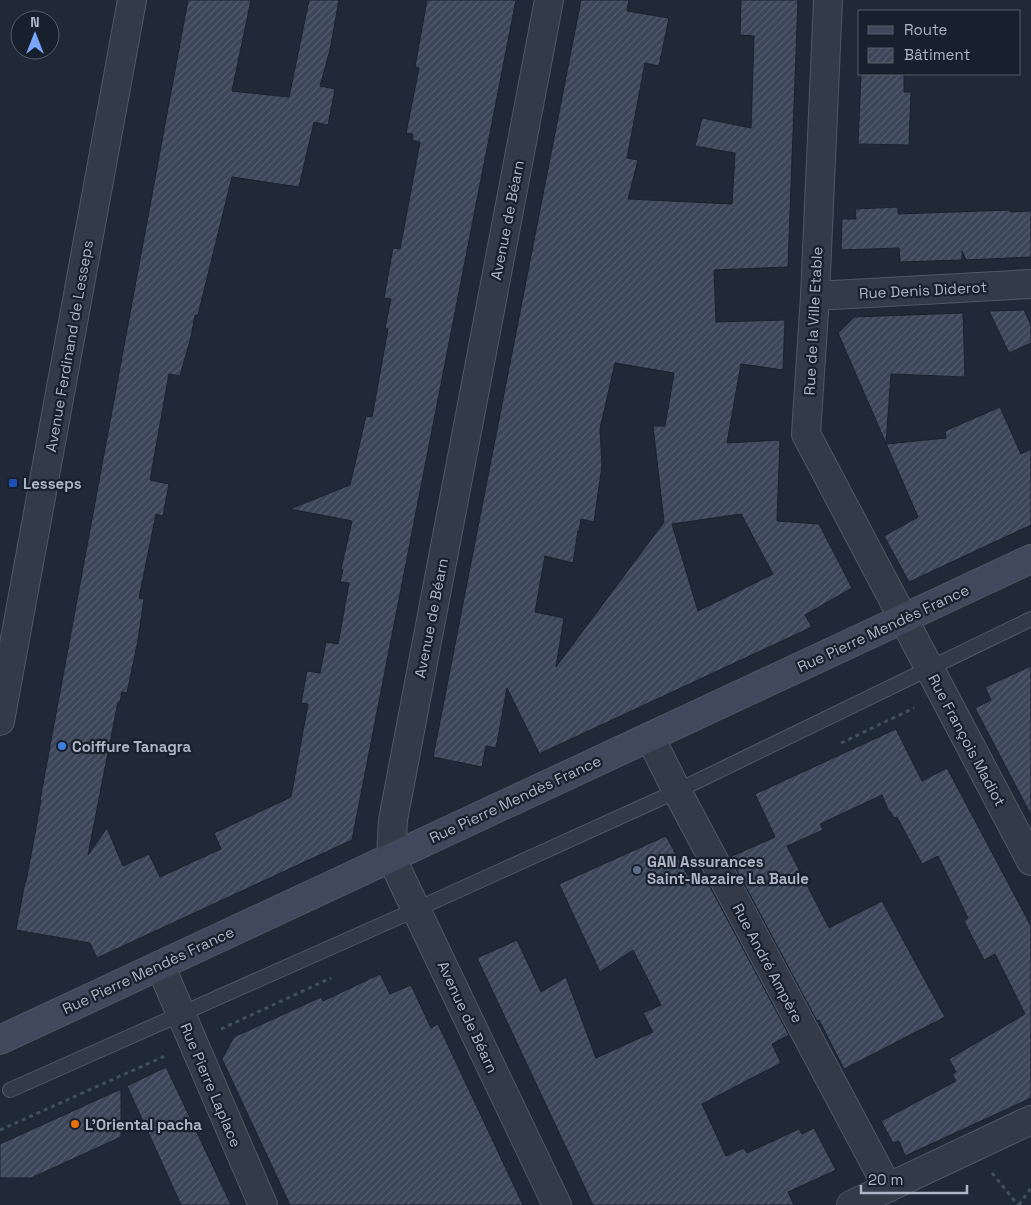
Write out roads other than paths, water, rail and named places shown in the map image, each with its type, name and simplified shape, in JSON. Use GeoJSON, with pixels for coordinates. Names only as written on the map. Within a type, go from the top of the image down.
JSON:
{"type":"FeatureCollection","features":[{"type":"Feature","properties":{"kind":"main road","name":"Rue Pierre Mendès France"},"geometry":{"type":"LineString","coordinates":[[0,1040],[1031,559]]}},
{"type":"Feature","properties":{"kind":"street","name":"Avenue Ferdinand de Lesseps"},"geometry":{"type":"LineString","coordinates":[[0,721],[132,0]]}},
{"type":"Feature","properties":{"kind":"street","name":"Avenue de Béarn"},"geometry":{"type":"LineString","coordinates":[[549,0],[395,810],[391,857],[558,1205]]}},
{"type":"Feature","properties":{"kind":"street","name":"Rue de la Ville Etable"},"geometry":{"type":"LineString","coordinates":[[828,0],[815,296],[806,434],[904,618]]}},
{"type":"Feature","properties":{"kind":"street","name":"Rue Denis Diderot"},"geometry":{"type":"LineString","coordinates":[[815,296],[1031,284]]}},
{"type":"Feature","properties":{"kind":"street","name":"Rue François Madiot"},"geometry":{"type":"LineString","coordinates":[[904,618],[1031,861]]}},
{"type":"Feature","properties":{"kind":"street","name":"Rue André Ampère"},"geometry":{"type":"LineString","coordinates":[[650,737],[888,1188]]}},
{"type":"Feature","properties":{"kind":"street","name":"Rue Pierre Laplace"},"geometry":{"type":"LineString","coordinates":[[160,965],[263,1205]]}},
{"type":"Feature","properties":{"kind":"street"},"geometry":{"type":"LineString","coordinates":[[851,1205],[1031,1120]]}},
{"type":"Feature","properties":{"kind":"lane"},"geometry":{"type":"LineString","coordinates":[[10,1090],[417,910],[677,791],[1031,619]]}},
{"type":"Feature","properties":{"kind":"place","name":"Lesseps"},"geometry":{"type":"Point","coordinates":[13,483]}},
{"type":"Feature","properties":{"kind":"place","name":"Coiffure Tanagra"},"geometry":{"type":"Point","coordinates":[62,746]}},
{"type":"Feature","properties":{"kind":"place","name":"GAN Assurances Saint-Nazaire La Baule"},"geometry":{"type":"Point","coordinates":[637,870]}},
{"type":"Feature","properties":{"kind":"place","name":"L'Oriental pacha"},"geometry":{"type":"Point","coordinates":[75,1124]}}]}
